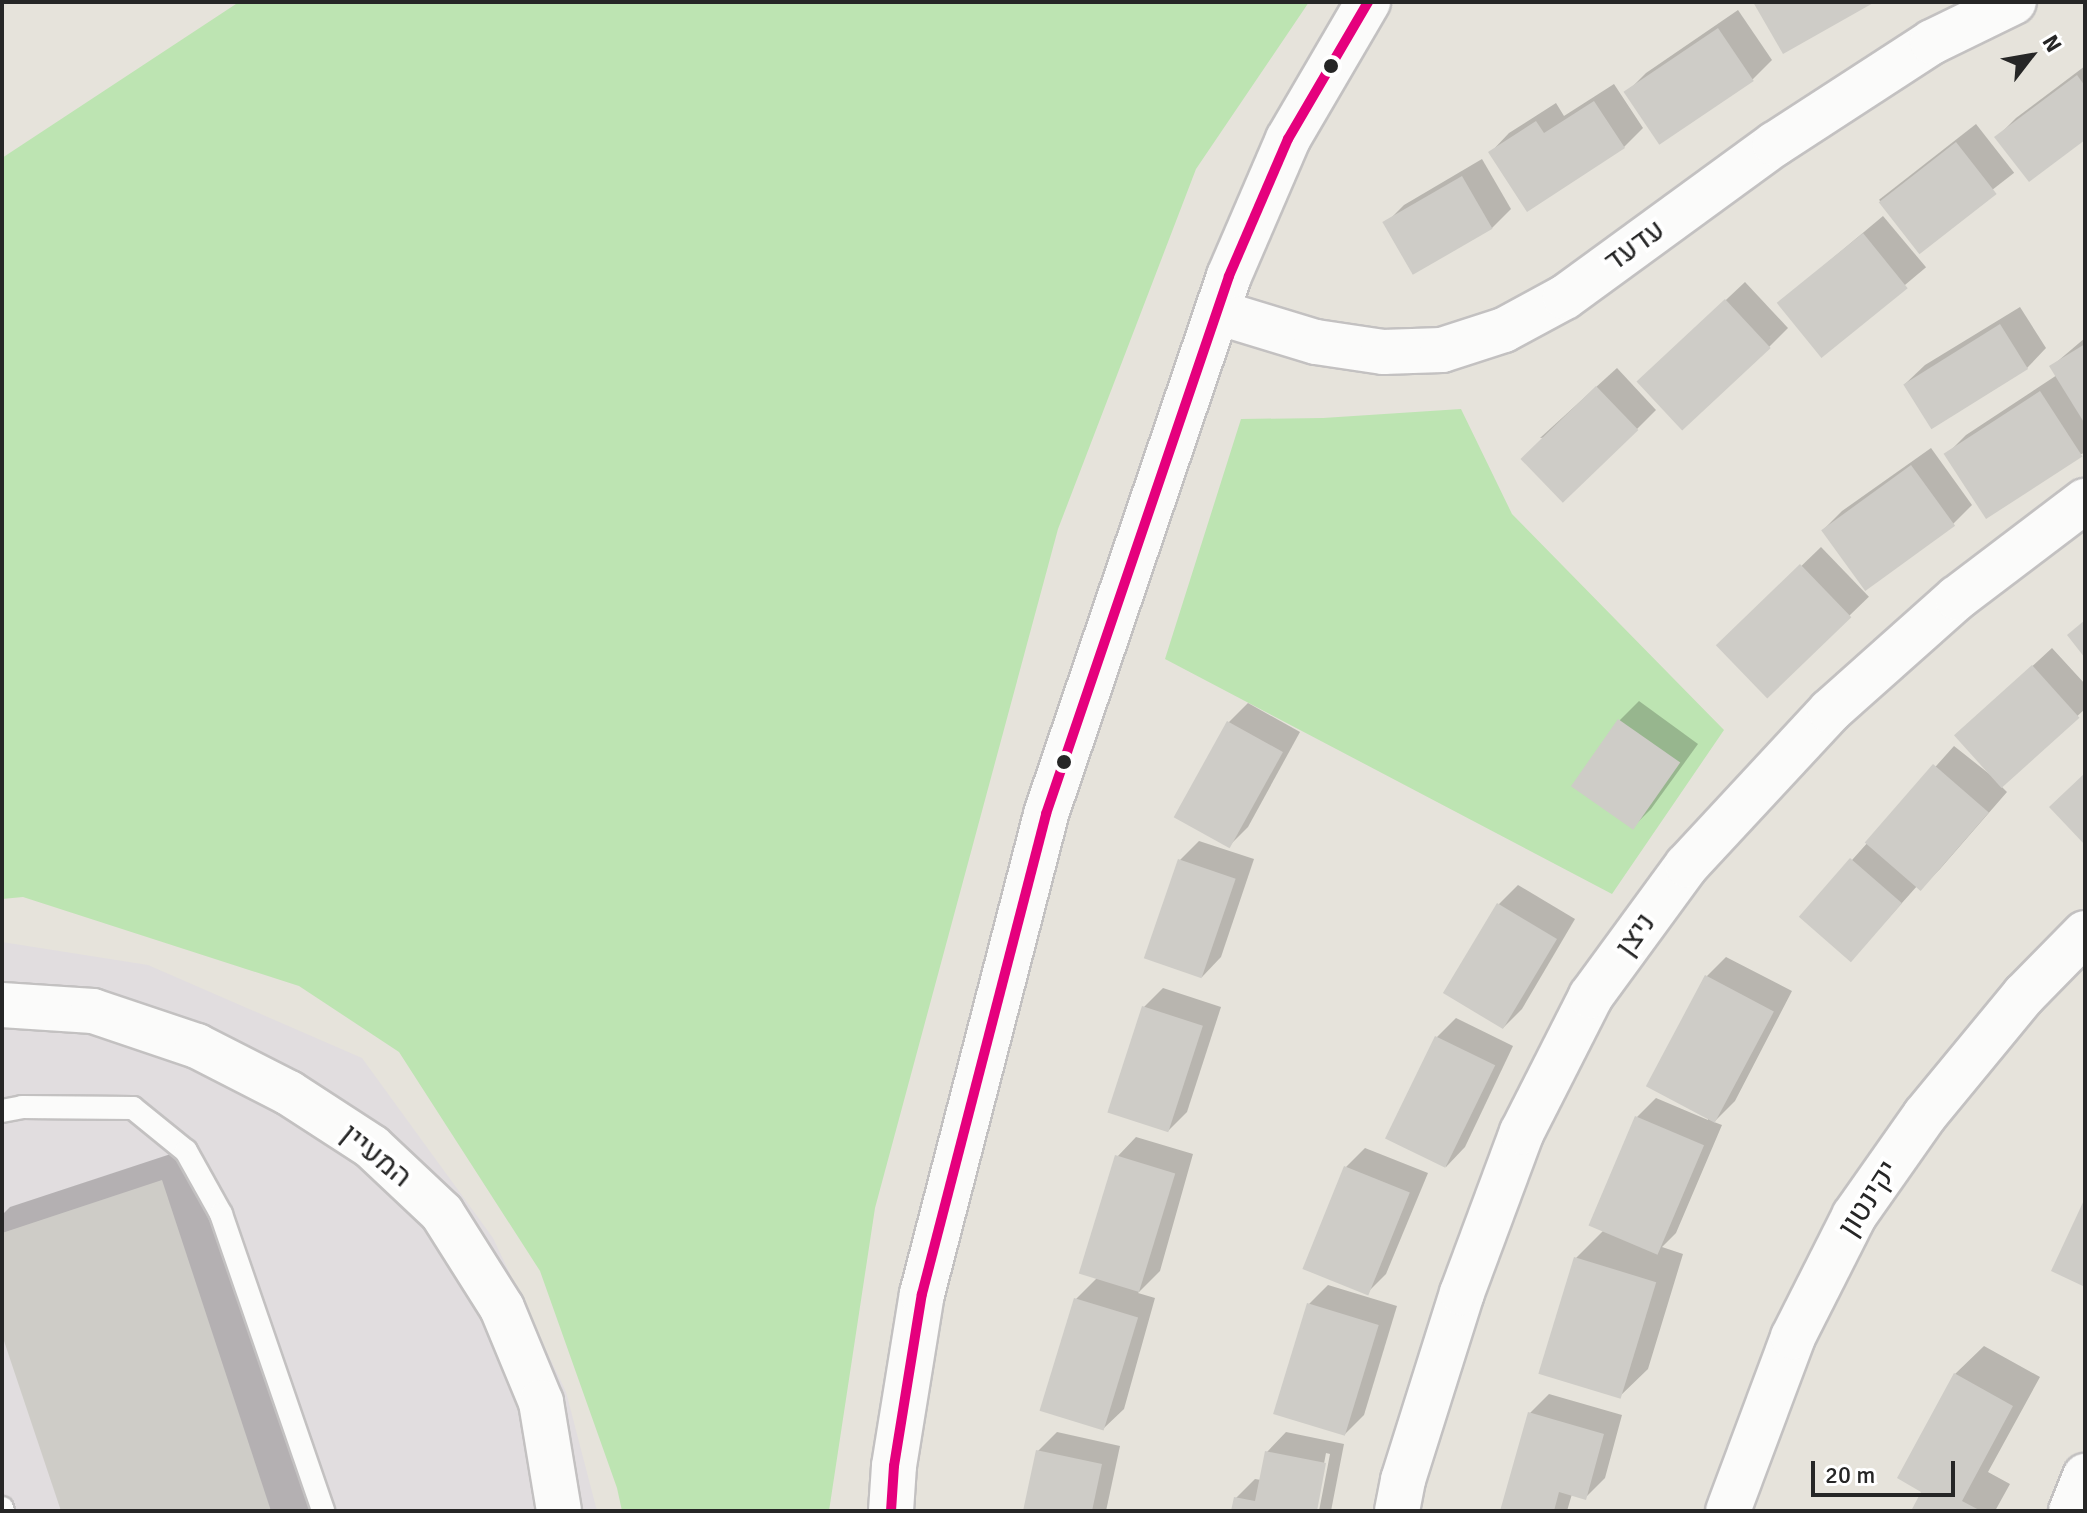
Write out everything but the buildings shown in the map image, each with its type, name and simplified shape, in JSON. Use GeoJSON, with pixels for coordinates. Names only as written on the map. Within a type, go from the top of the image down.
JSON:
{"type":"FeatureCollection","features":[{"type":"Feature","properties":{"kind":"street"},"geometry":{"type":"LineString","coordinates":[[891,1511],[894,1466],[922,1294],[1046,814],[1217,312],[1288,139],[1368,2]]}},
{"type":"Feature","properties":{"kind":"street","name":"עדעד"},"geometry":{"type":"LineString","coordinates":[[1217,312],[1316,342],[1383,352],[1442,350],[1504,330],[1565,297],[1775,144],[1906,59],[2014,2]]}},
{"type":"Feature","properties":{"kind":"street","name":"ניצן"},"geometry":{"type":"LineString","coordinates":[[1397,1511],[1403,1480],[1462,1293],[1517,1146],[1591,996],[1687,865],[1830,711],[1957,598],[2085,501]]}},
{"type":"Feature","properties":{"kind":"street","name":"יקינטון"},"geometry":{"type":"LineString","coordinates":[[1728,1511],[1793,1337],[1854,1216],[1932,1106],[2024,995],[2085,933]]}},
{"type":"Feature","properties":{"kind":"street","name":"המעיין"},"geometry":{"type":"LineString","coordinates":[[2,1005],[93,1011],[197,1046],[289,1093],[372,1147],[442,1213],[502,1308],[541,1402],[559,1511]]}},
{"type":"Feature","properties":{"kind":"street"},"geometry":{"type":"LineString","coordinates":[[2071,1511],[2085,1476]]}},
{"type":"Feature","properties":{"kind":"lane"},"geometry":{"type":"LineString","coordinates":[[2,1111],[22,1107],[133,1108],[186,1151],[221,1214],[323,1511]]}},
{"type":"Feature","properties":{"kind":"shaded area"},"geometry":{"type":"Polygon","coordinates":[[[2,942],[148,965],[362,1058],[493,1238],[566,1392],[597,1511],[2,1511],[2,942]]]}},
{"type":"Feature","properties":{"kind":"green space"},"geometry":{"type":"Polygon","coordinates":[[[239,2],[1309,2],[1196,169],[1058,529],[875,1208],[829,1511],[622,1511],[617,1488],[540,1271],[399,1052],[299,986],[23,897],[2,899],[2,158],[239,2]]]}},
{"type":"Feature","properties":{"kind":"green space"},"geometry":{"type":"Polygon","coordinates":[[[1461,409],[1512,514],[1724,730],[1612,894],[1165,659],[1241,419],[1323,418],[1461,409]]]}},
{"type":"Feature","properties":{"kind":"transit line"},"geometry":{"type":"LineString","coordinates":[[891,1511],[894,1466],[922,1294],[1046,814],[1229,276],[1288,139],[1368,2]]}}]}
